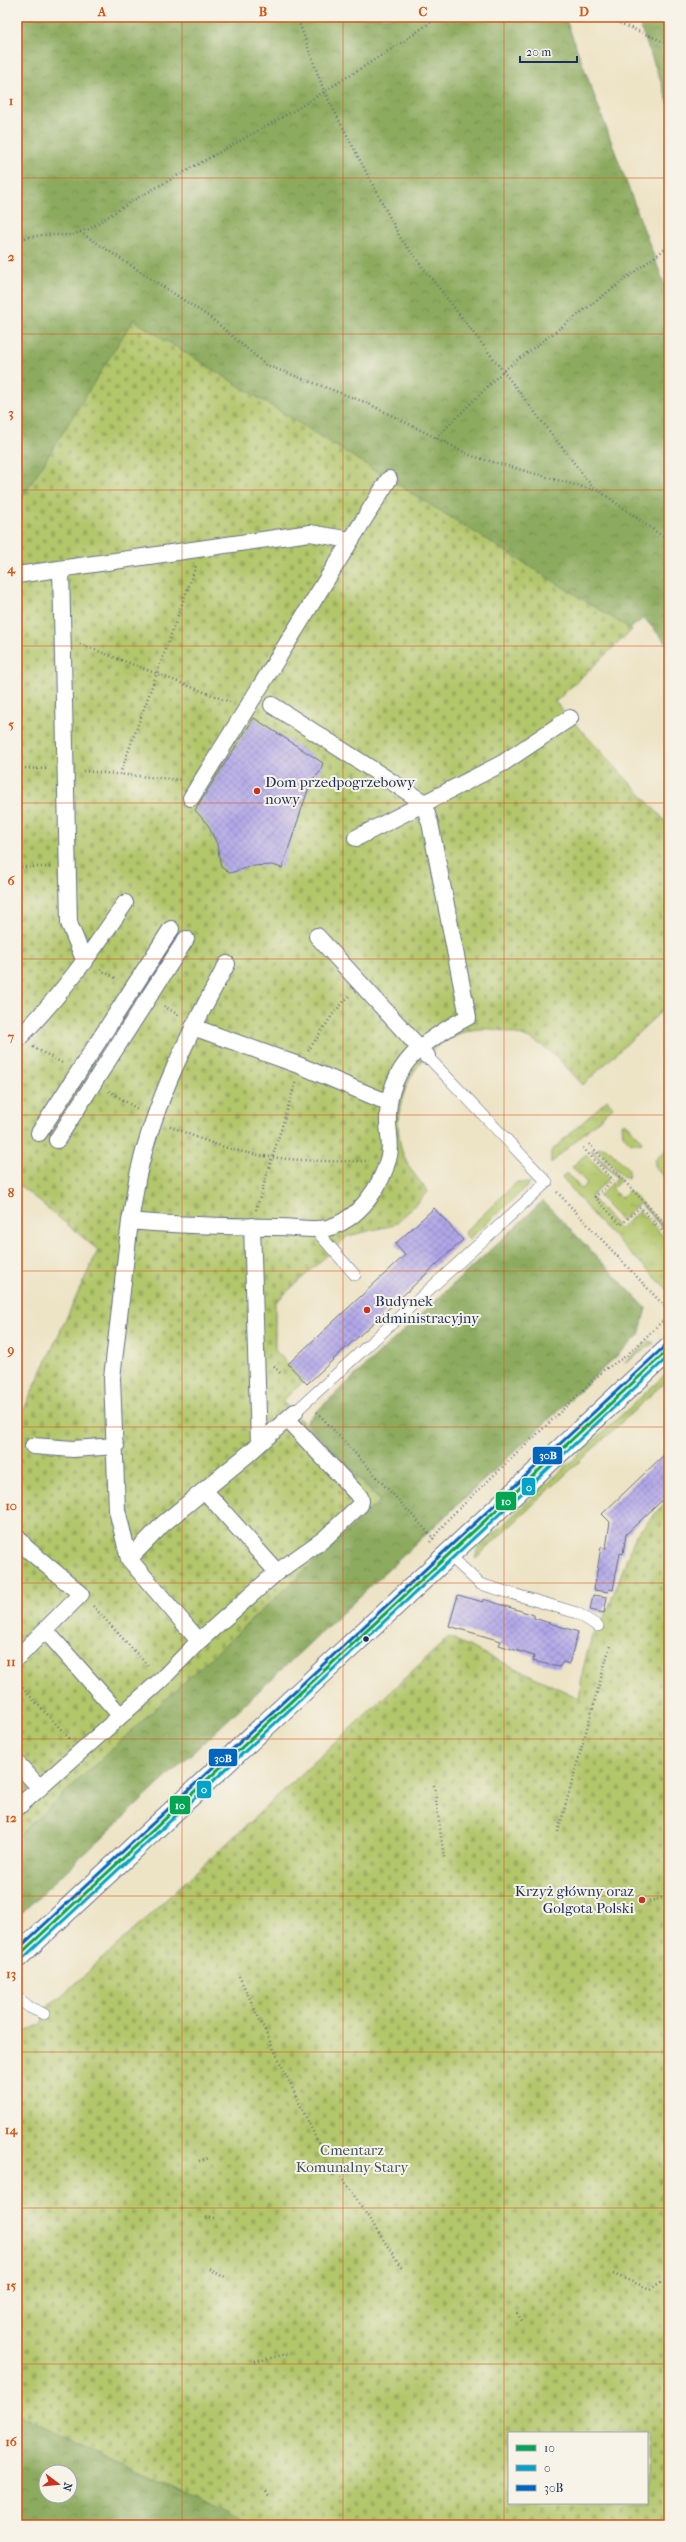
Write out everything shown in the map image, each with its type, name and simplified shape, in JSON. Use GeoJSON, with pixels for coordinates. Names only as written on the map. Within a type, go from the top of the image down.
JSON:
{"type":"FeatureCollection","features":[{"type":"Feature","properties":{"kind":"main road"},"geometry":{"type":"LineString","coordinates":[[17,1957],[669,1349]]}},
{"type":"Feature","properties":{"kind":"street"},"geometry":{"type":"LineString","coordinates":[[191,798],[389,479]]}},
{"type":"Feature","properties":{"kind":"street"},"geometry":{"type":"LineString","coordinates":[[17,575],[310,533],[351,540]]}},
{"type":"Feature","properties":{"kind":"street"},"geometry":{"type":"LineString","coordinates":[[61,568],[70,923],[85,962]]}},
{"type":"Feature","properties":{"kind":"street"},"geometry":{"type":"LineString","coordinates":[[130,1221],[163,1224],[326,1228],[354,1214],[378,1187],[388,1159],[389,1103],[391,1089],[442,1031],[468,1017],[430,823],[423,802],[272,704]]}},
{"type":"Feature","properties":{"kind":"street"},"geometry":{"type":"LineString","coordinates":[[356,838],[423,802],[503,763],[570,718]]}},
{"type":"Feature","properties":{"kind":"street"},"geometry":{"type":"LineString","coordinates":[[18,1040],[52,1003],[85,962],[125,903]]}},
{"type":"Feature","properties":{"kind":"street"},"geometry":{"type":"LineString","coordinates":[[39,1133],[171,929]]}},
{"type":"Feature","properties":{"kind":"street"},"geometry":{"type":"LineString","coordinates":[[316,936],[360,982],[419,1056]]}},
{"type":"Feature","properties":{"kind":"street"},"geometry":{"type":"LineString","coordinates":[[57,1140],[186,939]]}},
{"type":"Feature","properties":{"kind":"street"},"geometry":{"type":"LineString","coordinates":[[199,1641],[129,1559],[117,1510],[116,1446],[112,1378],[130,1221],[138,1176],[170,1077],[193,1027],[226,964]]}},
{"type":"Feature","properties":{"kind":"street"},"geometry":{"type":"LineString","coordinates":[[193,1027],[301,1066],[389,1103]]}},
{"type":"Feature","properties":{"kind":"street"},"geometry":{"type":"LineString","coordinates":[[252,1226],[259,1444]]}},
{"type":"Feature","properties":{"kind":"street"},"geometry":{"type":"LineString","coordinates":[[17,1808],[161,1680],[199,1641],[277,1572],[324,1538],[355,1509],[361,1501],[291,1416],[205,1491],[163,1524],[129,1559]]}},
{"type":"Feature","properties":{"kind":"street"},"geometry":{"type":"LineString","coordinates":[[33,1446],[73,1449],[116,1446]]}},
{"type":"Feature","properties":{"kind":"street"},"geometry":{"type":"LineString","coordinates":[[205,1491],[277,1572]]}},
{"type":"Feature","properties":{"kind":"street"},"geometry":{"type":"LineString","coordinates":[[17,1536],[26,1548],[82,1594],[17,1658]]}},
{"type":"Feature","properties":{"kind":"street"},"geometry":{"type":"LineString","coordinates":[[46,1631],[120,1715]]}},
{"type":"Feature","properties":{"kind":"street"},"geometry":{"type":"LineString","coordinates":[[17,1763],[40,1788]]}},
{"type":"Feature","properties":{"kind":"lane"},"geometry":{"type":"LineString","coordinates":[[291,1416],[547,1182],[419,1056]]}},
{"type":"Feature","properties":{"kind":"lane"},"geometry":{"type":"LineString","coordinates":[[313,1227],[355,1274]]}},
{"type":"Feature","properties":{"kind":"lane"},"geometry":{"type":"LineString","coordinates":[[448,1554],[480,1584],[577,1613],[598,1626]]}},
{"type":"Feature","properties":{"kind":"lane"},"geometry":{"type":"LineString","coordinates":[[17,1997],[29,2007],[44,2014]]}},
{"type":"Feature","properties":{"kind":"path"},"geometry":{"type":"LineString","coordinates":[[297,17],[324,91],[400,239],[591,485],[669,541]]}},
{"type":"Feature","properties":{"kind":"path"},"geometry":{"type":"LineString","coordinates":[[17,239],[42,235],[71,235],[89,229],[132,201],[324,91],[404,41],[438,17]]}},
{"type":"Feature","properties":{"kind":"path"},"geometry":{"type":"LineString","coordinates":[[605,17],[669,44]]}},
{"type":"Feature","properties":{"kind":"path"},"geometry":{"type":"LineString","coordinates":[[80,232],[211,318],[266,365],[367,403],[472,456],[602,493]]}},
{"type":"Feature","properties":{"kind":"path"},"geometry":{"type":"LineString","coordinates":[[436,438],[503,371],[669,246]]}},
{"type":"Feature","properties":{"kind":"path"},"geometry":{"type":"LineString","coordinates":[[120,774],[203,548]]}},
{"type":"Feature","properties":{"kind":"path"},"geometry":{"type":"LineString","coordinates":[[63,637],[247,708]]}},
{"type":"Feature","properties":{"kind":"path"},"geometry":{"type":"LineString","coordinates":[[17,768],[49,769]]}},
{"type":"Feature","properties":{"kind":"path"},"geometry":{"type":"LineString","coordinates":[[66,770],[200,782]]}},
{"type":"Feature","properties":{"kind":"path"},"geometry":{"type":"LineString","coordinates":[[17,867],[50,867]]}},
{"type":"Feature","properties":{"kind":"path"},"geometry":{"type":"LineString","coordinates":[[252,1226],[301,1066],[312,1042],[360,982]]}},
{"type":"Feature","properties":{"kind":"path"},"geometry":{"type":"LineString","coordinates":[[18,1040],[78,1072]]}},
{"type":"Feature","properties":{"kind":"path"},"geometry":{"type":"LineString","coordinates":[[94,1082],[155,1120],[219,1146],[272,1158],[313,1162],[388,1159]]}},
{"type":"Feature","properties":{"kind":"path"},"geometry":{"type":"LineString","coordinates":[[589,1144],[669,1228]]}},
{"type":"Feature","properties":{"kind":"path"},"geometry":{"type":"LineString","coordinates":[[583,1148],[613,1180],[595,1197],[621,1225],[640,1207],[669,1238]]}},
{"type":"Feature","properties":{"kind":"path"},"geometry":{"type":"LineString","coordinates":[[547,1182],[669,1311]]}},
{"type":"Feature","properties":{"kind":"path"},"geometry":{"type":"LineString","coordinates":[[655,1329],[669,1315]]}},
{"type":"Feature","properties":{"kind":"path"},"geometry":{"type":"LineString","coordinates":[[273,1365],[280,1373]]}},
{"type":"Feature","properties":{"kind":"path"},"geometry":{"type":"LineString","coordinates":[[307,1401],[448,1554]]}},
{"type":"Feature","properties":{"kind":"path"},"geometry":{"type":"LineString","coordinates":[[82,1594],[161,1680]]}},
{"type":"Feature","properties":{"kind":"path"},"geometry":{"type":"LineString","coordinates":[[558,1832],[610,1646]]}},
{"type":"Feature","properties":{"kind":"path"},"geometry":{"type":"LineString","coordinates":[[17,1682],[81,1751]]}},
{"type":"Feature","properties":{"kind":"path"},"geometry":{"type":"LineString","coordinates":[[434,1785],[444,1858]]}},
{"type":"Feature","properties":{"kind":"path"},"geometry":{"type":"LineString","coordinates":[[649,1901],[663,1898]]}},
{"type":"Feature","properties":{"kind":"path"},"geometry":{"type":"LineString","coordinates":[[239,1976],[335,2178]]}},
{"type":"Feature","properties":{"kind":"path"},"geometry":{"type":"LineString","coordinates":[[199,2161],[209,2158]]}},
{"type":"Feature","properties":{"kind":"path"},"geometry":{"type":"LineString","coordinates":[[340,2176],[402,2268]]}},
{"type":"Feature","properties":{"kind":"path"},"geometry":{"type":"LineString","coordinates":[[206,2218],[217,2218]]}},
{"type":"Feature","properties":{"kind":"path"},"geometry":{"type":"LineString","coordinates":[[210,2269],[225,2278]]}},
{"type":"Feature","properties":{"kind":"path"},"geometry":{"type":"LineString","coordinates":[[613,2274],[650,2289],[669,2277]]}},
{"type":"Feature","properties":{"kind":"path"},"geometry":{"type":"LineString","coordinates":[[517,2313],[523,2322]]}},
{"type":"Feature","properties":{"kind":"path"},"geometry":{"type":"LineString","coordinates":[[255,2362],[290,2353]]}},
{"type":"Feature","properties":{"kind":"path"},"geometry":{"type":"LineString","coordinates":[[266,2491],[269,2496]]}},
{"type":"Feature","properties":{"kind":"green space"},"geometry":{"type":"Polygon","coordinates":[[[17,17],[565,17],[669,297],[669,646],[644,618],[442,773],[17,554],[17,17]]]}},
{"type":"Feature","properties":{"kind":"green space"},"geometry":{"type":"Polygon","coordinates":[[[637,17],[669,17],[669,104],[637,17]]]}},
{"type":"Feature","properties":{"kind":"green space"},"geometry":{"type":"Polygon","coordinates":[[[133,320],[632,630],[555,702],[669,825],[669,1004],[583,1085],[555,1056],[543,1046],[521,1036],[505,1031],[487,1029],[471,1030],[452,1037],[436,1047],[422,1060],[411,1076],[404,1094],[399,1113],[399,1132],[402,1151],[407,1162],[413,1173],[428,1192],[394,1225],[348,1236],[275,1303],[275,1350],[304,1381],[282,1401],[380,1501],[17,1837],[17,1424],[98,1250],[17,1183],[17,506],[133,320]]]}},
{"type":"Feature","properties":{"kind":"green space"},"geometry":{"type":"Polygon","coordinates":[[[607,1100],[613,1107],[551,1163],[551,1151],[607,1100]]]}},
{"type":"Feature","properties":{"kind":"green space"},"geometry":{"type":"Polygon","coordinates":[[[626,1123],[642,1143],[631,1143],[623,1135],[622,1124],[626,1123]]]}},
{"type":"Feature","properties":{"kind":"green space"},"geometry":{"type":"Polygon","coordinates":[[[603,1147],[610,1150],[629,1170],[628,1178],[622,1176],[598,1150],[598,1148],[603,1147]]]}},
{"type":"Feature","properties":{"kind":"green space"},"geometry":{"type":"Polygon","coordinates":[[[669,1147],[669,1181],[655,1168],[655,1160],[669,1147]]]}},
{"type":"Feature","properties":{"kind":"green space"},"geometry":{"type":"Polygon","coordinates":[[[593,1150],[621,1180],[612,1189],[621,1198],[629,1190],[669,1232],[669,1235],[640,1203],[621,1221],[599,1196],[617,1178],[591,1151],[593,1150]]]}},
{"type":"Feature","properties":{"kind":"green space"},"geometry":{"type":"Polygon","coordinates":[[[586,1154],[609,1178],[591,1197],[620,1229],[639,1211],[669,1242],[669,1291],[597,1220],[562,1177],[567,1173],[581,1189],[587,1183],[572,1167],[586,1154]]]}},
{"type":"Feature","properties":{"kind":"green space"},"geometry":{"type":"Polygon","coordinates":[[[517,1182],[531,1183],[469,1239],[465,1234],[466,1231],[517,1182]]]}},
{"type":"Feature","properties":{"kind":"green space"},"geometry":{"type":"Polygon","coordinates":[[[543,1201],[646,1308],[639,1335],[17,1917],[17,1837],[380,1500],[305,1422],[543,1201]]]}},
{"type":"Feature","properties":{"kind":"green space"},"geometry":{"type":"Polygon","coordinates":[[[649,1341],[654,1343],[625,1363],[649,1341]]]}},
{"type":"Feature","properties":{"kind":"green space"},"geometry":{"type":"Polygon","coordinates":[[[669,1371],[669,1378],[475,1559],[478,1548],[669,1371]]]}},
{"type":"Feature","properties":{"kind":"green space","name":"Cmentarz Komunalny Stary"},"geometry":{"type":"Polygon","coordinates":[[[669,1498],[669,2525],[247,2525],[17,2413],[17,2036],[41,2024],[49,2004],[61,1997],[449,1637],[579,1698],[583,1669],[592,1636],[606,1614],[636,1535],[669,1498]]]}},
{"type":"Feature","properties":{"kind":"green space"},"geometry":{"type":"Polygon","coordinates":[[[17,2413],[248,2525],[17,2525],[17,2413]]]}},
{"type":"Feature","properties":{"kind":"building","name":"Dom przedpogrzebowy nowy"},"geometry":{"type":"Polygon","coordinates":[[[254,718],[323,763],[320,772],[311,781],[282,868],[272,865],[252,866],[230,873],[221,867],[217,844],[208,825],[195,810],[254,718]]]}},
{"type":"Feature","properties":{"kind":"building","name":"Budynek administracyjny"},"geometry":{"type":"Polygon","coordinates":[[[434,1208],[463,1240],[307,1384],[288,1364],[405,1255],[395,1244],[434,1208]]]}},
{"type":"Feature","properties":{"kind":"building"},"geometry":{"type":"Polygon","coordinates":[[[669,1450],[669,1494],[626,1534],[623,1554],[620,1553],[613,1590],[609,1589],[608,1592],[594,1590],[601,1547],[606,1548],[610,1522],[602,1514],[669,1450]]]}},
{"type":"Feature","properties":{"kind":"building"},"geometry":{"type":"Polygon","coordinates":[[[458,1595],[483,1602],[483,1599],[534,1615],[534,1618],[578,1632],[569,1664],[563,1662],[559,1667],[533,1661],[534,1656],[499,1645],[501,1641],[449,1626],[458,1595]]]}},
{"type":"Feature","properties":{"kind":"building"},"geometry":{"type":"Polygon","coordinates":[[[593,1595],[607,1597],[604,1613],[590,1610],[593,1595]]]}},
{"type":"Feature","properties":{"kind":"transit line","name":"30B"},"geometry":{"type":"LineString","coordinates":[[17,1950],[666,1345]]}},
{"type":"Feature","properties":{"kind":"transit line","name":"10"},"geometry":{"type":"LineString","coordinates":[[17,1957],[669,1349]]}},
{"type":"Feature","properties":{"kind":"transit line","name":"0"},"geometry":{"type":"LineString","coordinates":[[20,1961],[669,1356]]}},
{"type":"Feature","properties":{"kind":"place","name":"Dom przedpogrzebowy nowy"},"geometry":{"type":"Point","coordinates":[257,791]}},
{"type":"Feature","properties":{"kind":"place","name":"Budynek administracyjny"},"geometry":{"type":"Point","coordinates":[367,1310]}},
{"type":"Feature","properties":{"kind":"place","name":"Krzyż główny oraz Golgota Polski"},"geometry":{"type":"Point","coordinates":[642,1900]}}]}
